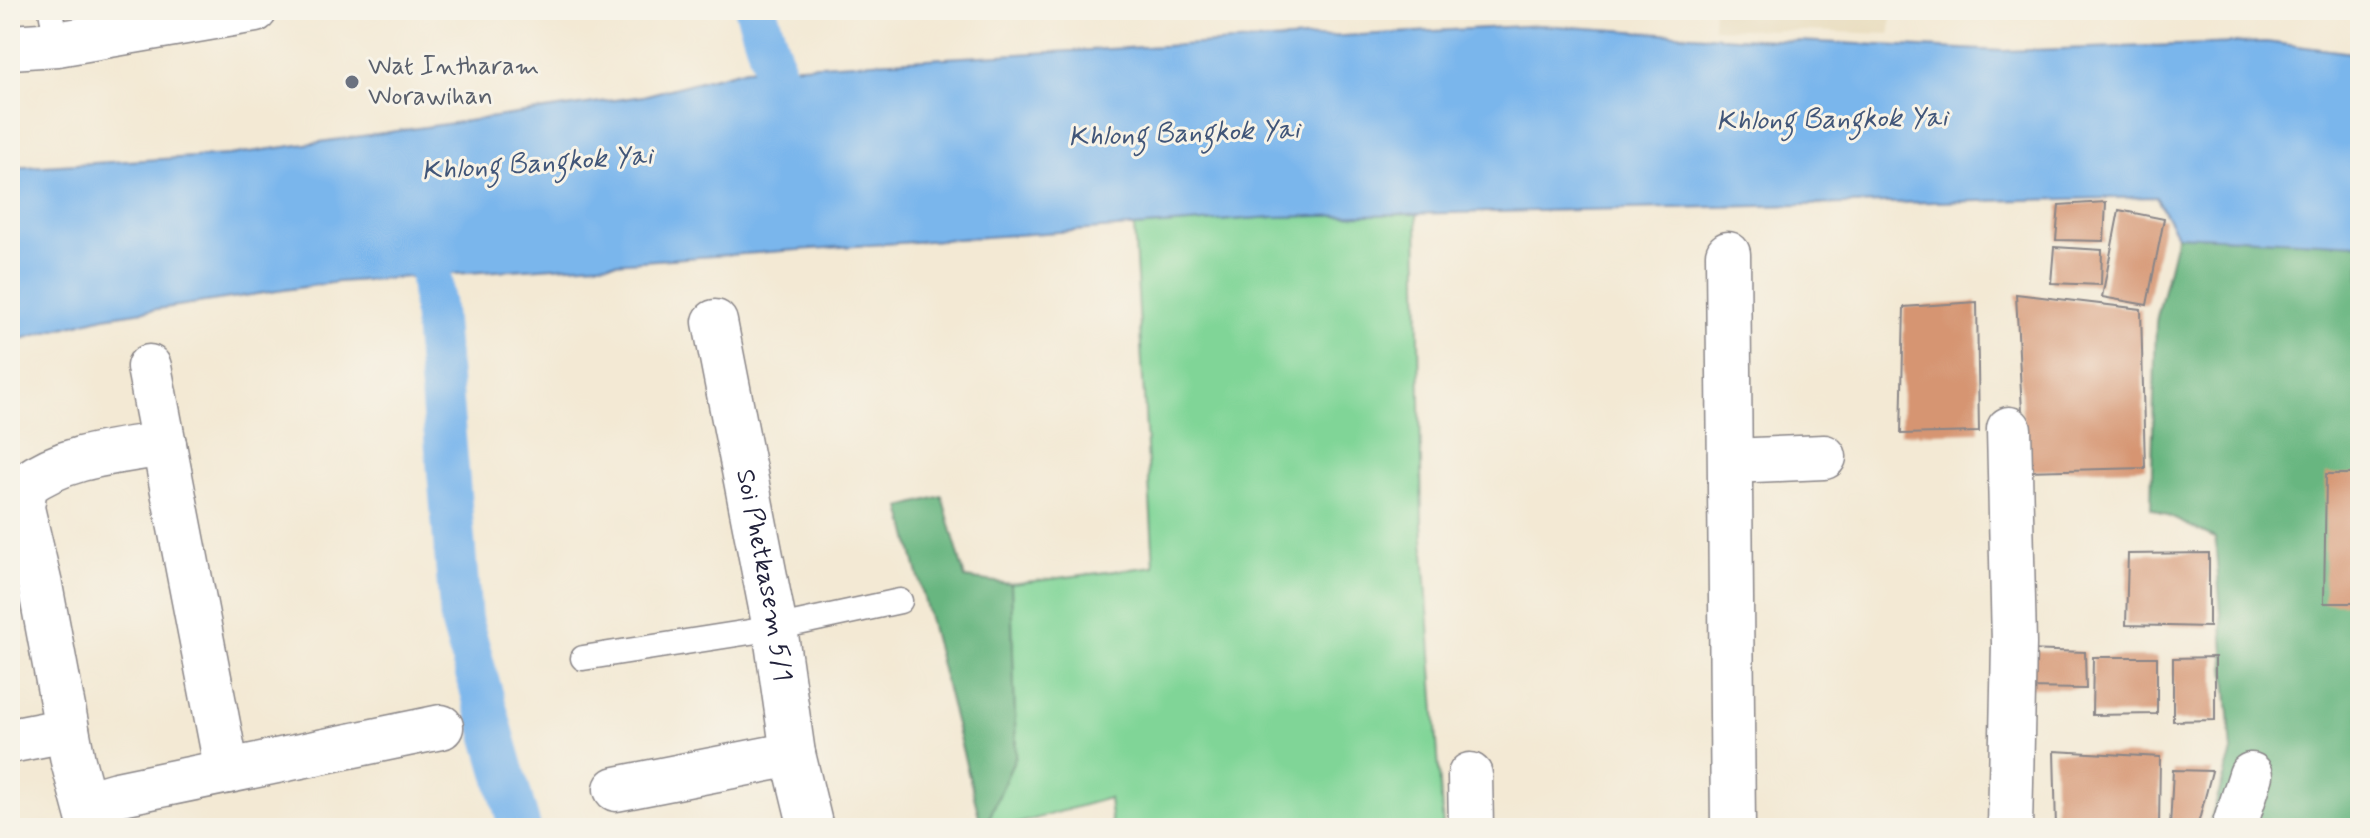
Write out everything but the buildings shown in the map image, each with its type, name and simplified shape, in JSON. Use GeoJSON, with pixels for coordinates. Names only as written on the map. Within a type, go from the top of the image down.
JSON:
{"type":"FeatureCollection","features":[{"type":"Feature","properties":{"kind":"street"},"geometry":{"type":"LineString","coordinates":[[10,47],[54,27],[255,10]]}},
{"type":"Feature","properties":{"kind":"street"},"geometry":{"type":"LineString","coordinates":[[1728,254],[1733,828]]}},
{"type":"Feature","properties":{"kind":"street","name":"Soi Phetkasem 5/1"},"geometry":{"type":"LineString","coordinates":[[715,322],[775,628],[793,754],[811,828]]}},
{"type":"Feature","properties":{"kind":"street"},"geometry":{"type":"LineString","coordinates":[[149,367],[227,771]]}},
{"type":"Feature","properties":{"kind":"street"},"geometry":{"type":"LineString","coordinates":[[2009,429],[2014,644],[2010,828]]}},
{"type":"Feature","properties":{"kind":"street"},"geometry":{"type":"LineString","coordinates":[[164,444],[71,460],[42,472],[25,485],[22,508],[67,730],[88,815],[227,771],[441,727]]}},
{"type":"Feature","properties":{"kind":"street"},"geometry":{"type":"LineString","coordinates":[[1731,461],[1824,457]]}},
{"type":"Feature","properties":{"kind":"street"},"geometry":{"type":"LineString","coordinates":[[10,741],[67,730]]}},
{"type":"Feature","properties":{"kind":"street"},"geometry":{"type":"LineString","coordinates":[[616,789],[793,754]]}},
{"type":"Feature","properties":{"kind":"street"},"geometry":{"type":"LineString","coordinates":[[1470,775],[1471,828]]}},
{"type":"Feature","properties":{"kind":"street"},"geometry":{"type":"LineString","coordinates":[[2234,828],[2251,775]]}},
{"type":"Feature","properties":{"kind":"lane"},"geometry":{"type":"LineString","coordinates":[[583,658],[775,628],[900,601]]}},
{"type":"Feature","properties":{"kind":"shaded area"},"geometry":{"type":"Polygon","coordinates":[[[1714,10],[1891,10],[1890,34],[1713,28],[1714,10]]]}},
{"type":"Feature","properties":{"kind":"green space"},"geometry":{"type":"Polygon","coordinates":[[[1417,214],[1422,523],[1443,828],[1112,828],[1109,798],[1002,828],[985,828],[1016,755],[1011,584],[1154,566],[1134,227],[1274,217],[1417,214]]]}},
{"type":"Feature","properties":{"kind":"green space"},"geometry":{"type":"Polygon","coordinates":[[[2177,235],[2360,244],[2360,828],[2208,828],[2232,752],[2215,538],[2151,508],[2156,322],[2177,235]]]}},
{"type":"Feature","properties":{"kind":"green space"},"geometry":{"type":"Polygon","coordinates":[[[942,496],[965,578],[1011,584],[1016,755],[985,828],[982,828],[901,507],[942,496]]]}},
{"type":"Feature","properties":{"kind":"water","name":"Khlong Bangkok Yai"},"geometry":{"type":"Polygon","coordinates":[[[1541,25],[2003,51],[2266,42],[2360,54],[2360,244],[2177,235],[2156,197],[1274,217],[338,282],[104,317],[10,342],[10,168],[229,155],[643,96],[746,69],[1541,25]]]}},
{"type":"Feature","properties":{"kind":"waterway"},"geometry":{"type":"LineString","coordinates":[[756,10],[774,68],[786,125]]}},
{"type":"Feature","properties":{"kind":"waterway"},"geometry":{"type":"LineString","coordinates":[[426,219],[461,620],[520,828]]}},
{"type":"Feature","properties":{"kind":"place","name":"Wat Intharam Worawihan"},"geometry":{"type":"Point","coordinates":[352,82]}}]}
